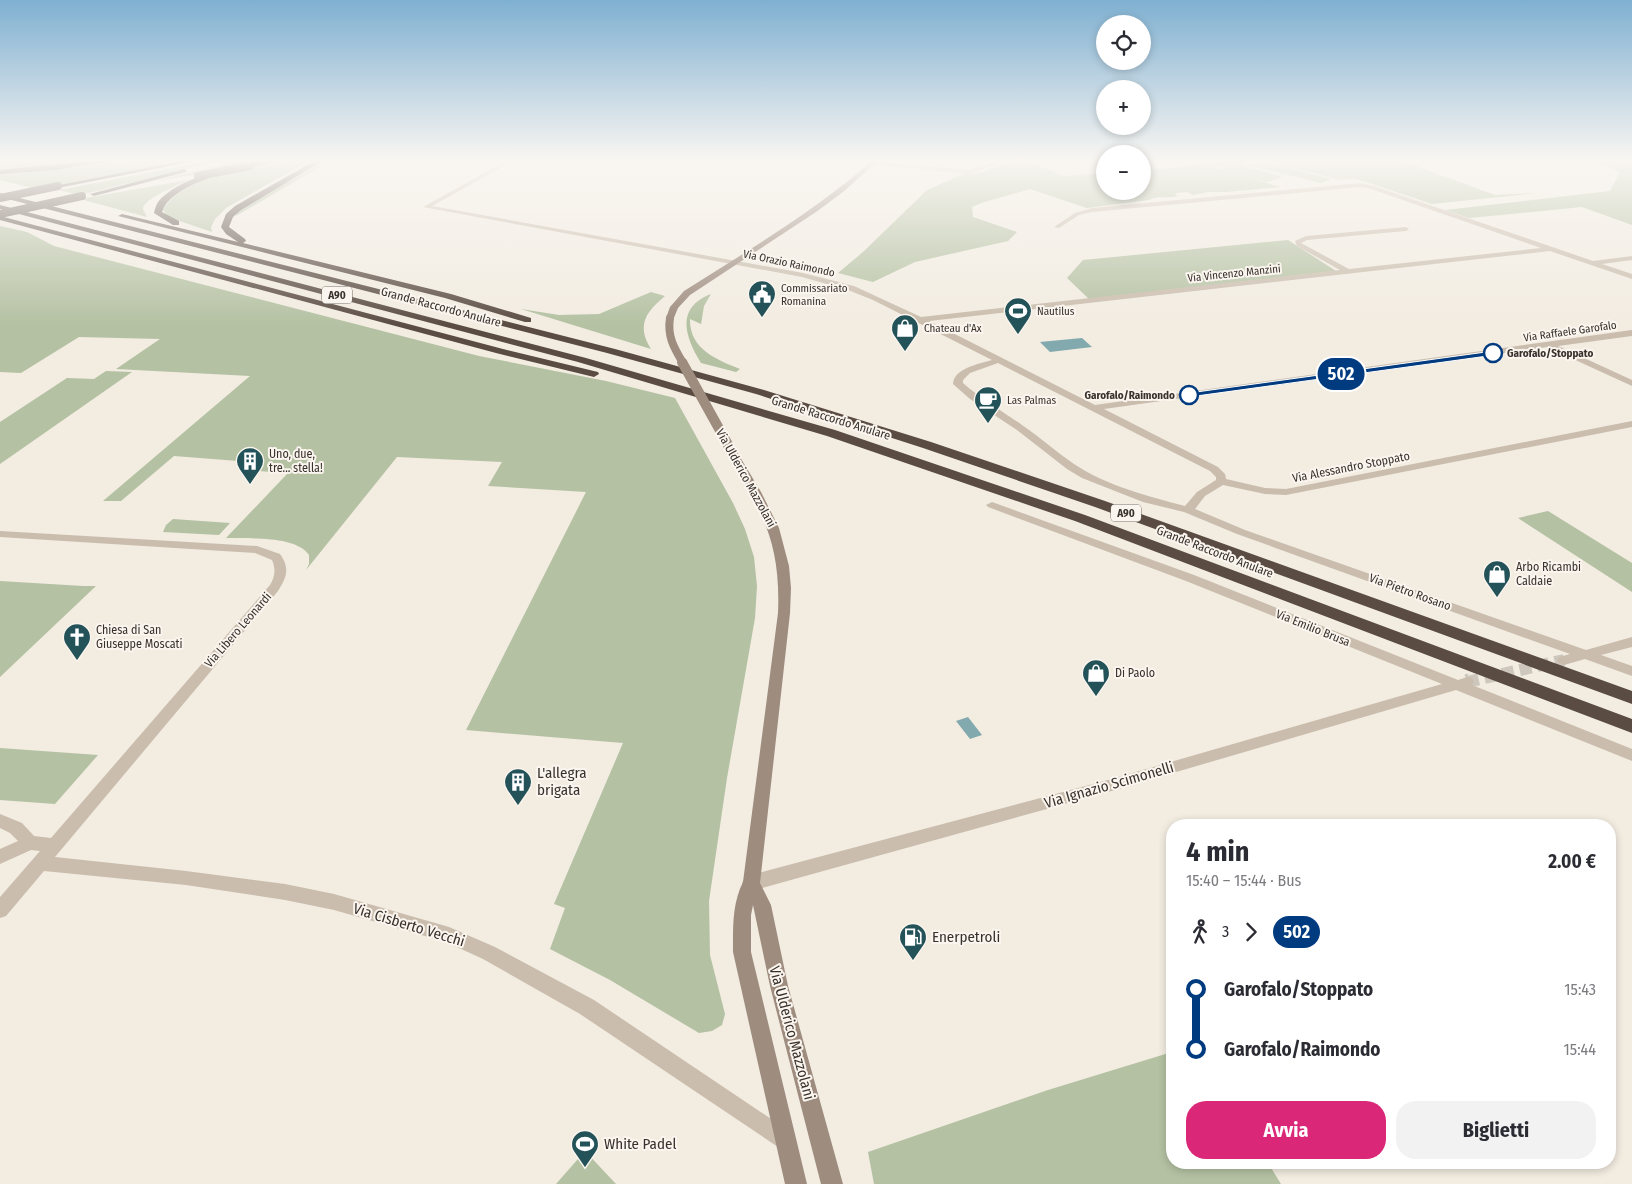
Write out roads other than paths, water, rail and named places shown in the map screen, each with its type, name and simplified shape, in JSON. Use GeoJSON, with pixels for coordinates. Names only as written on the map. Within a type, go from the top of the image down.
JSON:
{"type":"FeatureCollection","features":[{"type":"Feature","properties":{"kind":"highway","name":"Grande Raccordo Anulare"},"geometry":{"type":"LineString","coordinates":[[31,215],[582,360],[831,433],[1080,518],[1632,726]]}},
{"type":"Feature","properties":{"kind":"highway","name":"Grande Raccordo Anulare"},"geometry":{"type":"LineString","coordinates":[[76,215],[611,351],[760,392],[977,462],[1337,589],[1632,698]]}},
{"type":"Feature","properties":{"kind":"highway"},"geometry":{"type":"LineString","coordinates":[[120,215],[448,296],[582,336],[611,351]]}},
{"type":"Feature","properties":{"kind":"highway"},"geometry":{"type":"LineString","coordinates":[[160,215],[198,233]]}},
{"type":"Feature","properties":{"kind":"highway"},"geometry":{"type":"LineString","coordinates":[[230,215],[226,220],[225,226],[232,234],[269,252]]}},
{"type":"Feature","properties":{"kind":"highway"},"geometry":{"type":"LineString","coordinates":[[0,218],[500,351],[606,376],[672,386]]}},
{"type":"Feature","properties":{"kind":"street","name":"Via Orazio Raimondo"},"geometry":{"type":"LineString","coordinates":[[476,215],[813,277],[844,286],[873,297],[1094,408]]}},
{"type":"Feature","properties":{"kind":"street","name":"Via Ulderico Mazzolani"},"geometry":{"type":"LineString","coordinates":[[796,1184],[742,952],[742,915],[747,891],[751,883],[784,613],[786,577],[781,548],[772,523],[672,344],[668,329],[670,318],[676,305],[687,293],[733,263],[756,251],[809,215]]}},
{"type":"Feature","properties":{"kind":"street"},"geometry":{"type":"LineString","coordinates":[[1057,227],[1075,215]]}},
{"type":"Feature","properties":{"kind":"street"},"geometry":{"type":"LineString","coordinates":[[1453,215],[1632,277]]}},
{"type":"Feature","properties":{"kind":"street"},"geometry":{"type":"LineString","coordinates":[[1348,272],[1299,245],[1297,242],[1306,238],[1406,229]]}},
{"type":"Feature","properties":{"kind":"street","name":"Via Vincenzo Manzini"},"geometry":{"type":"LineString","coordinates":[[920,320],[1550,249]]}},
{"type":"Feature","properties":{"kind":"street"},"geometry":{"type":"LineString","coordinates":[[1592,263],[1632,258]]}},
{"type":"Feature","properties":{"kind":"street","name":"Via Raffaele Garofalo"},"geometry":{"type":"LineString","coordinates":[[1094,408],[1632,334]]}},
{"type":"Feature","properties":{"kind":"street"},"geometry":{"type":"LineString","coordinates":[[1549,344],[1632,383]]}},
{"type":"Feature","properties":{"kind":"street"},"geometry":{"type":"LineString","coordinates":[[1000,360],[963,374],[958,379],[960,386],[1086,476],[1147,500],[1188,510],[1201,494],[1221,481],[1221,476],[1214,469],[1094,408]]}},
{"type":"Feature","properties":{"kind":"street","name":"Via Alessandro Stoppato"},"geometry":{"type":"LineString","coordinates":[[1221,481],[1265,491],[1286,492],[1632,424]]}},
{"type":"Feature","properties":{"kind":"street","name":"Via Emilio Brusa"},"geometry":{"type":"LineString","coordinates":[[992,505],[1190,578],[1461,684],[1632,755]]}},
{"type":"Feature","properties":{"kind":"street","name":"Via Pietro Rosano"},"geometry":{"type":"LineString","coordinates":[[1188,510],[1251,535],[1632,671]]}},
{"type":"Feature","properties":{"kind":"street","name":"Via Libero Leonardi"},"geometry":{"type":"LineString","coordinates":[[0,534],[257,550],[273,554],[281,565],[281,576],[274,588],[0,910]]}},
{"type":"Feature","properties":{"kind":"street"},"geometry":{"type":"LineString","coordinates":[[1564,660],[1632,642]]}},
{"type":"Feature","properties":{"kind":"street","name":"Via Ignazio Scimonelli"},"geometry":{"type":"LineString","coordinates":[[751,883],[1108,786],[1461,684]]}},
{"type":"Feature","properties":{"kind":"street"},"geometry":{"type":"LineString","coordinates":[[0,821],[16,828],[30,843]]}},
{"type":"Feature","properties":{"kind":"street"},"geometry":{"type":"LineString","coordinates":[[0,857],[30,843],[55,845]]}},
{"type":"Feature","properties":{"kind":"street","name":"Via Cisberto Vecchi"},"geometry":{"type":"LineString","coordinates":[[40,863],[186,878],[285,892],[334,902],[397,919],[462,940],[587,1007],[785,1140]]}},
{"type":"Feature","properties":{"kind":"street","name":"Via Ulderico Mazzolani"},"geometry":{"type":"LineString","coordinates":[[751,883],[762,905],[779,986],[832,1184]]}},
{"type":"Feature","properties":{"kind":"water"},"geometry":{"type":"Polygon","coordinates":[[[1082,338],[1092,347],[1050,352],[1040,342],[1082,338]]]}},
{"type":"Feature","properties":{"kind":"water"},"geometry":{"type":"Polygon","coordinates":[[[968,717],[982,735],[970,739],[956,721],[968,717]]]}},
{"type":"Feature","properties":{"kind":"tunnel"},"geometry":{"type":"LineString","coordinates":[[1470,681],[1467,682],[1564,660]]}},
{"type":"Feature","properties":{"kind":"place","name":"Commissariato Romanina"},"geometry":{"type":"Point","coordinates":[762,318]}},
{"type":"Feature","properties":{"kind":"place","name":"Nautilus"},"geometry":{"type":"Point","coordinates":[1018,335]}},
{"type":"Feature","properties":{"kind":"place","name":"Chateau d'Ax"},"geometry":{"type":"Point","coordinates":[905,352]}},
{"type":"Feature","properties":{"kind":"place","name":"Garofalo/Stoppato"},"geometry":{"type":"Point","coordinates":[1493,353]}},
{"type":"Feature","properties":{"kind":"place","name":"Garofalo/Raimondo"},"geometry":{"type":"Point","coordinates":[1189,395]}},
{"type":"Feature","properties":{"kind":"place","name":"Las Palmas"},"geometry":{"type":"Point","coordinates":[988,424]}},
{"type":"Feature","properties":{"kind":"place","name":"Uno, due, tre... stella!"},"geometry":{"type":"Point","coordinates":[250,485]}},
{"type":"Feature","properties":{"kind":"place","name":"Arbo Ricambi Caldaie"},"geometry":{"type":"Point","coordinates":[1497,598]}},
{"type":"Feature","properties":{"kind":"place","name":"Chiesa di San Giuseppe Moscati"},"geometry":{"type":"Point","coordinates":[77,661]}},
{"type":"Feature","properties":{"kind":"place","name":"Di Paolo"},"geometry":{"type":"Point","coordinates":[1096,697]}},
{"type":"Feature","properties":{"kind":"place","name":"L'allegra brigata"},"geometry":{"type":"Point","coordinates":[518,806]}},
{"type":"Feature","properties":{"kind":"place","name":"Enerpetroli"},"geometry":{"type":"Point","coordinates":[913,961]}},
{"type":"Feature","properties":{"kind":"place","name":"White Padel"},"geometry":{"type":"Point","coordinates":[585,1168]}}]}
